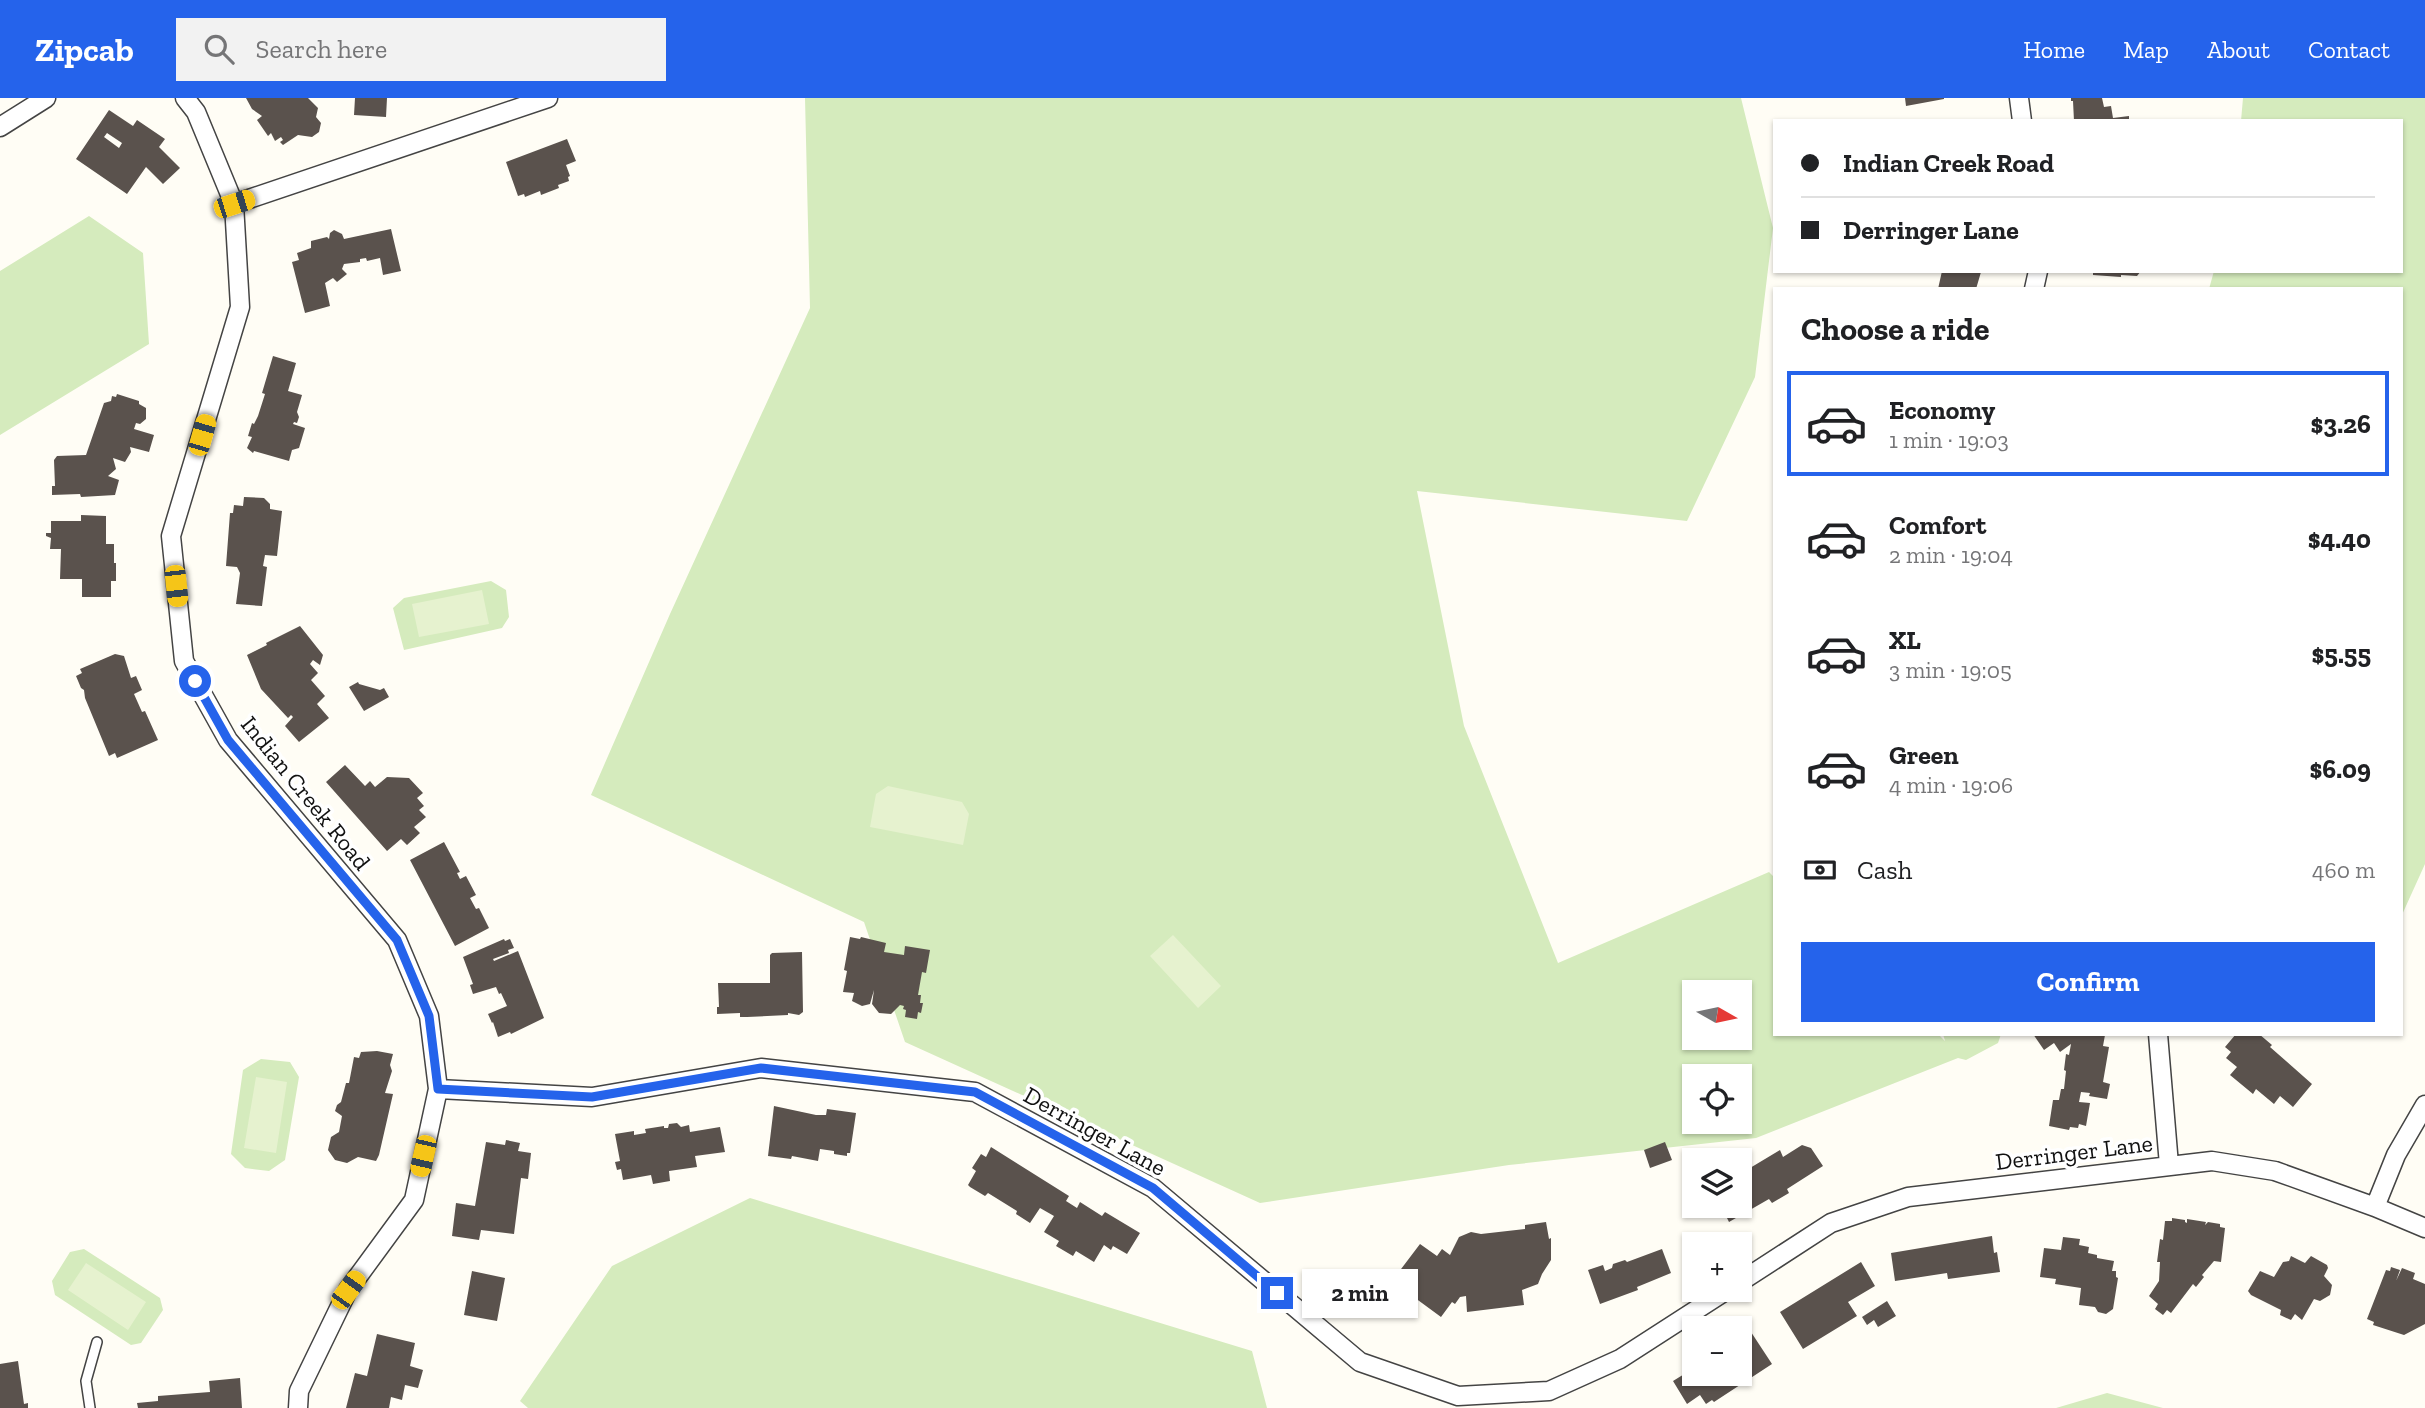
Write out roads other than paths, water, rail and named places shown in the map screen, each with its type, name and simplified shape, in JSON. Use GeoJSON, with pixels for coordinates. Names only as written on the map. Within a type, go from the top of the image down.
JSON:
{"type":"FeatureCollection","features":[{"type":"Feature","properties":{"kind":"street"},"geometry":{"type":"LineString","coordinates":[[0,127],[46,98]]}},
{"type":"Feature","properties":{"kind":"street","name":"Indian Creek Road"},"geometry":{"type":"LineString","coordinates":[[185,98],[196,112],[234,204],[240,307],[171,536],[184,662],[228,740],[397,940],[429,1016],[438,1089],[414,1200],[348,1290],[299,1391],[298,1408]]}},
{"type":"Feature","properties":{"kind":"street"},"geometry":{"type":"LineString","coordinates":[[234,204],[548,98]]}},
{"type":"Feature","properties":{"kind":"street"},"geometry":{"type":"LineString","coordinates":[[2018,98],[2022,119]]}},
{"type":"Feature","properties":{"kind":"street"},"geometry":{"type":"LineString","coordinates":[[2158,1036],[2169,1165]]}},
{"type":"Feature","properties":{"kind":"street","name":"Derringer Lane"},"geometry":{"type":"LineString","coordinates":[[438,1089],[592,1097],[761,1068],[975,1092],[1153,1188],[1360,1362],[1457,1402],[1549,1391],[1620,1359],[1708,1302]]}},
{"type":"Feature","properties":{"kind":"street"},"geometry":{"type":"LineString","coordinates":[[2375,1207],[2396,1155],[2425,1105]]}},
{"type":"Feature","properties":{"kind":"street","name":"Derringer Lane"},"geometry":{"type":"LineString","coordinates":[[1752,1274],[1831,1223],[1908,1197],[2212,1160],[2276,1171],[2425,1228]]}},
{"type":"Feature","properties":{"kind":"lane"},"geometry":{"type":"LineString","coordinates":[[90,1408],[86,1381],[97,1342]]}}]}
